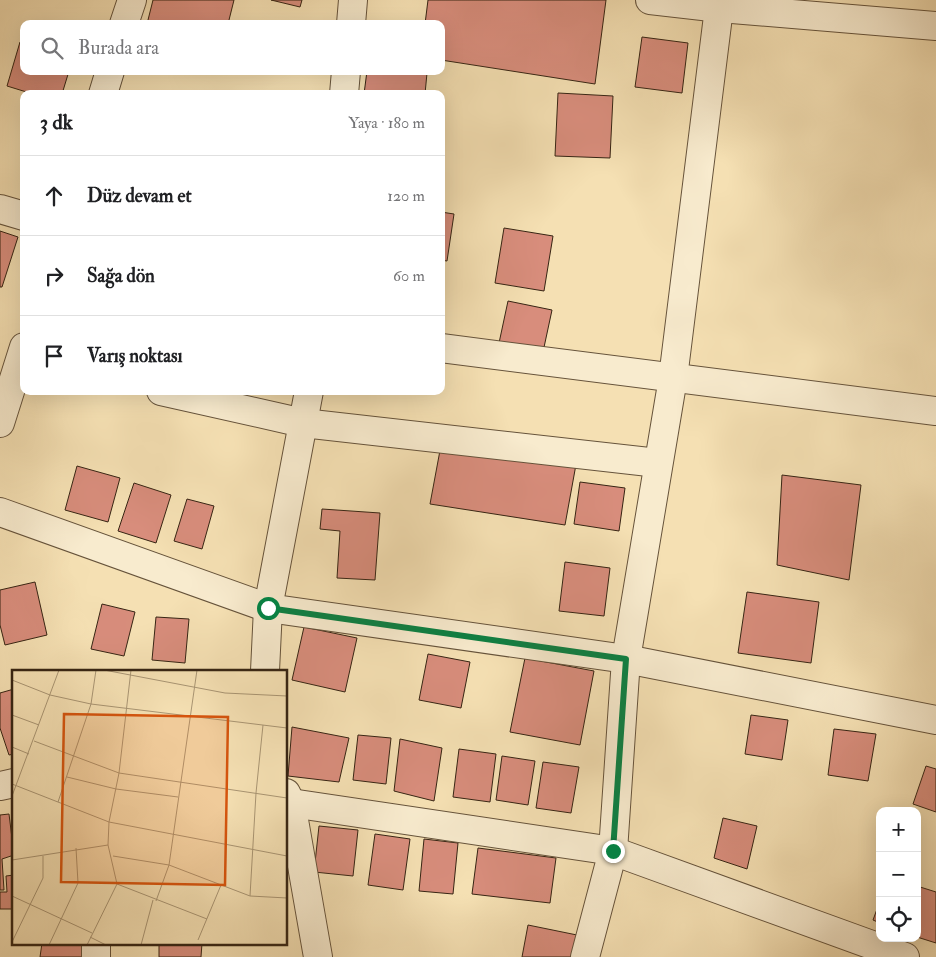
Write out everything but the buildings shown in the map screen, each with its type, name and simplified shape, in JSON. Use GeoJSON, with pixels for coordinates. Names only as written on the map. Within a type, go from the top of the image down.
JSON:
{"type":"FeatureCollection","features":[{"type":"Feature","properties":{"kind":"street"},"geometry":{"type":"LineString","coordinates":[[125,20],[132,0]]}},
{"type":"Feature","properties":{"kind":"street"},"geometry":{"type":"LineString","coordinates":[[351,20],[353,0]]}},
{"type":"Feature","properties":{"kind":"street"},"geometry":{"type":"LineString","coordinates":[[650,0],[720,4],[936,26]]}},
{"type":"Feature","properties":{"kind":"street"},"geometry":{"type":"LineString","coordinates":[[585,957],[613,851],[626,659],[673,378],[720,4]]}},
{"type":"Feature","properties":{"kind":"street"},"geometry":{"type":"LineString","coordinates":[[104,90],[109,75]]}},
{"type":"Feature","properties":{"kind":"street"},"geometry":{"type":"LineString","coordinates":[[344,90],[346,75]]}},
{"type":"Feature","properties":{"kind":"street"},"geometry":{"type":"LineString","coordinates":[[0,208],[20,215]]}},
{"type":"Feature","properties":{"kind":"street"},"geometry":{"type":"LineString","coordinates":[[445,349],[936,410]]}},
{"type":"Feature","properties":{"kind":"street"},"geometry":{"type":"LineString","coordinates":[[0,423],[20,362]]}},
{"type":"Feature","properties":{"kind":"street"},"geometry":{"type":"LineString","coordinates":[[179,395],[303,423],[658,463]]}},
{"type":"Feature","properties":{"kind":"street"},"geometry":{"type":"LineString","coordinates":[[265,670],[268,608],[308,395]]}},
{"type":"Feature","properties":{"kind":"street"},"geometry":{"type":"LineString","coordinates":[[0,512],[268,608],[626,659],[936,720]]}},
{"type":"Feature","properties":{"kind":"street"},"geometry":{"type":"LineString","coordinates":[[318,957],[288,798],[613,851],[904,957]]}},
{"type":"Feature","properties":{"kind":"street"},"geometry":{"type":"LineString","coordinates":[[96,944],[96,957]]}},
{"type":"Feature","properties":{"kind":"route"},"geometry":{"type":"LineString","coordinates":[[268,608],[626,659],[613,851]]}}]}
